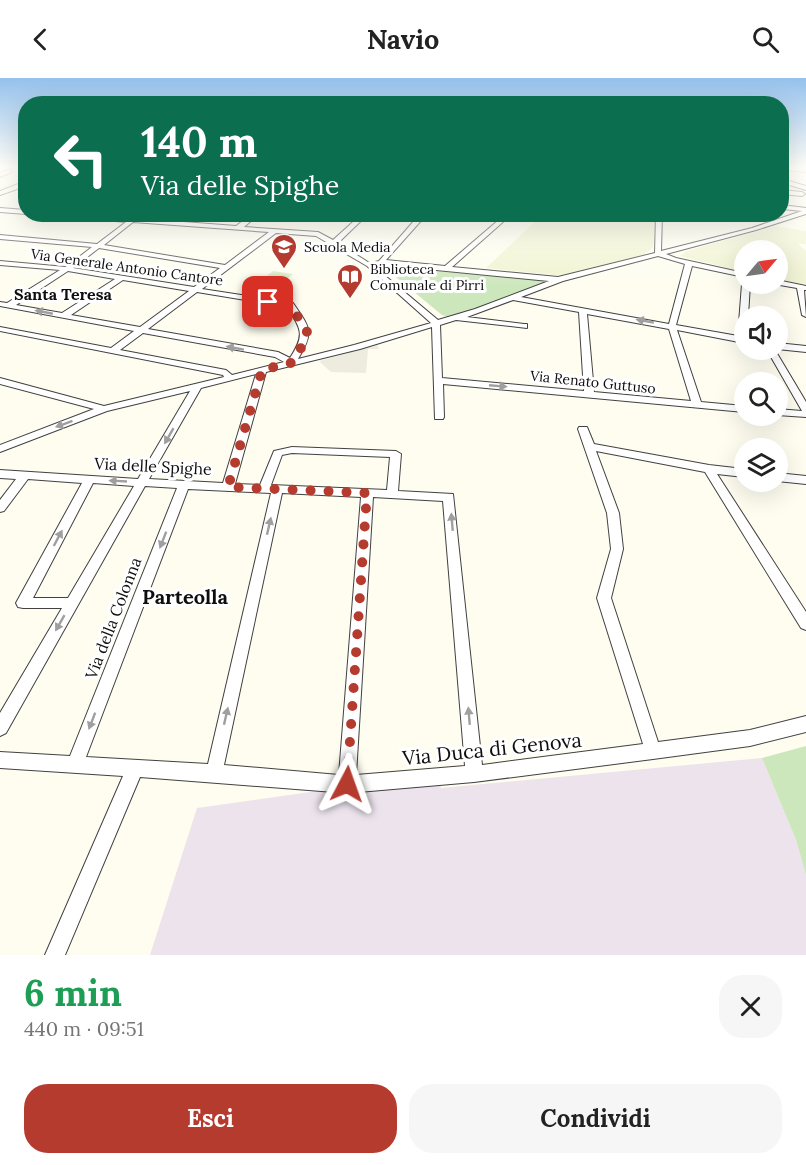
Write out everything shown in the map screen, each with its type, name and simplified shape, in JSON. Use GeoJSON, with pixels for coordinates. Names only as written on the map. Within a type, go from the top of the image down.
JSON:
{"type":"FeatureCollection","features":[{"type":"Feature","properties":{"kind":"street"},"geometry":{"type":"LineString","coordinates":[[789,208],[806,211]]}},
{"type":"Feature","properties":{"kind":"street"},"geometry":{"type":"LineString","coordinates":[[0,210],[18,211]]}},
{"type":"Feature","properties":{"kind":"street"},"geometry":{"type":"LineString","coordinates":[[789,217],[806,211]]}},
{"type":"Feature","properties":{"kind":"street"},"geometry":{"type":"LineString","coordinates":[[0,311],[5,305],[67,269],[130,222],[310,232],[334,243],[369,265],[436,322],[440,381],[439,417]]}},
{"type":"Feature","properties":{"kind":"street"},"geometry":{"type":"LineString","coordinates":[[238,228],[246,222]]}},
{"type":"Feature","properties":{"kind":"street"},"geometry":{"type":"LineString","coordinates":[[334,243],[357,222]]}},
{"type":"Feature","properties":{"kind":"street"},"geometry":{"type":"LineString","coordinates":[[381,262],[417,222]]}},
{"type":"Feature","properties":{"kind":"street"},"geometry":{"type":"LineString","coordinates":[[448,267],[501,222]]}},
{"type":"Feature","properties":{"kind":"street"},"geometry":{"type":"LineString","coordinates":[[658,253],[659,222]]}},
{"type":"Feature","properties":{"kind":"street"},"geometry":{"type":"LineString","coordinates":[[0,449],[104,410],[291,363],[457,317],[514,298],[560,279],[669,252],[774,222]]}},
{"type":"Feature","properties":{"kind":"street"},"geometry":{"type":"LineString","coordinates":[[114,350],[276,230]]}},
{"type":"Feature","properties":{"kind":"street"},"geometry":{"type":"LineString","coordinates":[[0,237],[99,246],[226,267]]}},
{"type":"Feature","properties":{"kind":"street"},"geometry":{"type":"LineString","coordinates":[[669,252],[686,262]]}},
{"type":"Feature","properties":{"kind":"street"},"geometry":{"type":"LineString","coordinates":[[658,253],[734,273]]}},
{"type":"Feature","properties":{"kind":"street"},"geometry":{"type":"LineString","coordinates":[[369,265],[381,262],[560,279]]}},
{"type":"Feature","properties":{"kind":"street"},"geometry":{"type":"LineString","coordinates":[[686,262],[672,326],[697,406]]}},
{"type":"Feature","properties":{"kind":"street","name":"Via Generale Antonio Cantore"},"geometry":{"type":"LineString","coordinates":[[0,263],[67,269],[290,305],[307,331],[307,336],[291,363]]}},
{"type":"Feature","properties":{"kind":"street"},"geometry":{"type":"LineString","coordinates":[[63,316],[122,278]]}},
{"type":"Feature","properties":{"kind":"street"},"geometry":{"type":"LineString","coordinates":[[788,285],[803,288],[806,315]]}},
{"type":"Feature","properties":{"kind":"street"},"geometry":{"type":"LineString","coordinates":[[514,298],[734,338]]}},
{"type":"Feature","properties":{"kind":"street"},"geometry":{"type":"LineString","coordinates":[[5,305],[278,356],[291,363]]}},
{"type":"Feature","properties":{"kind":"street"},"geometry":{"type":"LineString","coordinates":[[583,310],[588,394]]}},
{"type":"Feature","properties":{"kind":"street"},"geometry":{"type":"LineString","coordinates":[[457,317],[524,326]]}},
{"type":"Feature","properties":{"kind":"street"},"geometry":{"type":"LineString","coordinates":[[0,329],[226,373],[229,378]]}},
{"type":"Feature","properties":{"kind":"street"},"geometry":{"type":"LineString","coordinates":[[788,347],[806,349]]}},
{"type":"Feature","properties":{"kind":"street"},"geometry":{"type":"LineString","coordinates":[[777,360],[806,412],[788,412]]}},
{"type":"Feature","properties":{"kind":"street"},"geometry":{"type":"LineString","coordinates":[[228,487],[262,370]]}},
{"type":"Feature","properties":{"kind":"street"},"geometry":{"type":"LineString","coordinates":[[0,381],[104,410]]}},
{"type":"Feature","properties":{"kind":"street","name":"Via Renato Guttuso"},"geometry":{"type":"LineString","coordinates":[[440,381],[734,409]]}},
{"type":"Feature","properties":{"kind":"street"},"geometry":{"type":"LineString","coordinates":[[0,728],[198,385]]}},
{"type":"Feature","properties":{"kind":"street"},"geometry":{"type":"LineString","coordinates":[[583,429],[613,513],[617,549],[604,597],[653,751]]}},
{"type":"Feature","properties":{"kind":"street"},"geometry":{"type":"LineString","coordinates":[[0,440],[13,443]]}},
{"type":"Feature","properties":{"kind":"street"},"geometry":{"type":"LineString","coordinates":[[590,447],[734,472]]}},
{"type":"Feature","properties":{"kind":"street"},"geometry":{"type":"LineString","coordinates":[[214,773],[278,453],[292,450],[396,454],[392,494]]}},
{"type":"Feature","properties":{"kind":"street"},"geometry":{"type":"LineString","coordinates":[[709,469],[806,624]]}},
{"type":"Feature","properties":{"kind":"street","name":"Via delle Spighe"},"geometry":{"type":"LineString","coordinates":[[0,474],[449,497],[474,774]]}},
{"type":"Feature","properties":{"kind":"street"},"geometry":{"type":"LineString","coordinates":[[0,508],[25,475]]}},
{"type":"Feature","properties":{"kind":"street"},"geometry":{"type":"LineString","coordinates":[[788,478],[806,480]]}},
{"type":"Feature","properties":{"kind":"street"},"geometry":{"type":"LineString","coordinates":[[71,603],[23,603],[89,480]]}},
{"type":"Feature","properties":{"kind":"street","name":"Via della Colonna"},"geometry":{"type":"LineString","coordinates":[[75,764],[184,485]]}},
{"type":"Feature","properties":{"kind":"street"},"geometry":{"type":"LineString","coordinates":[[347,784],[367,493]]}},
{"type":"Feature","properties":{"kind":"street","name":"Via Duca di Genova"},"geometry":{"type":"LineString","coordinates":[[0,760],[347,784],[474,774],[653,751],[750,738],[806,724]]}},
{"type":"Feature","properties":{"kind":"street"},"geometry":{"type":"LineString","coordinates":[[55,955],[135,768]]}},
{"type":"Feature","properties":{"kind":"shaded area"},"geometry":{"type":"Polygon","coordinates":[[[377,345],[379,349],[368,349],[366,373],[331,372],[319,361],[377,345]]]}},
{"type":"Feature","properties":{"kind":"shaded area"},"geometry":{"type":"Polygon","coordinates":[[[762,758],[796,840],[806,875],[806,955],[150,955],[197,808],[437,774],[441,788],[762,758]]]}},
{"type":"Feature","properties":{"kind":"green space"},"geometry":{"type":"Polygon","coordinates":[[[535,222],[655,222],[653,248],[643,255],[563,276],[486,268],[535,222]]]}},
{"type":"Feature","properties":{"kind":"green space"},"geometry":{"type":"Polygon","coordinates":[[[776,226],[806,231],[806,244],[798,244],[806,251],[806,285],[788,281],[788,240],[734,240],[734,270],[680,256],[687,251],[776,226]]]}},
{"type":"Feature","properties":{"kind":"green space"},"geometry":{"type":"Polygon","coordinates":[[[390,264],[541,280],[544,283],[496,302],[448,317],[442,315],[385,268],[390,264]]]}},
{"type":"Feature","properties":{"kind":"green space"},"geometry":{"type":"Polygon","coordinates":[[[273,271],[293,274],[273,291],[253,287],[273,271]]]}},
{"type":"Feature","properties":{"kind":"green space"},"geometry":{"type":"Polygon","coordinates":[[[806,746],[806,875],[796,840],[762,758],[806,746]]]}},
{"type":"Feature","properties":{"kind":"place","name":"Scuola Media"},"geometry":{"type":"Point","coordinates":[284,270]}},
{"type":"Feature","properties":{"kind":"place","name":"Biblioteca Comunale di Pirri"},"geometry":{"type":"Point","coordinates":[350,300]}},
{"type":"Feature","properties":{"kind":"district","name":"Santa Teresa"},"geometry":{"type":"Point","coordinates":[63,294]}},
{"type":"Feature","properties":{"kind":"district","name":"Parteolla"},"geometry":{"type":"Point","coordinates":[185,597]}},
{"type":"Feature","properties":{"kind":"route"},"geometry":{"type":"LineString","coordinates":[[268,302],[290,305],[307,331],[307,336],[291,363],[262,370],[228,487],[367,493],[347,784]]}}]}
